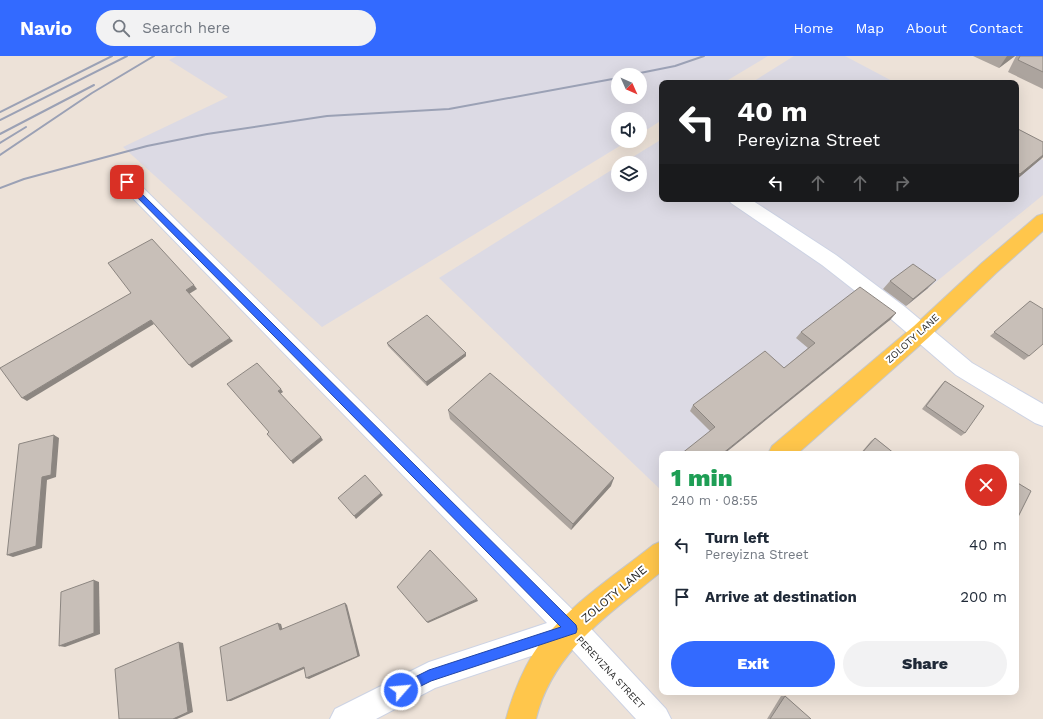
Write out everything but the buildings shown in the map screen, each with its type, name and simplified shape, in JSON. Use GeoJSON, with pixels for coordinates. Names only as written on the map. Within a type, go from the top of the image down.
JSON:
{"type":"FeatureCollection","features":[{"type":"Feature","properties":{"kind":"main road","name":"ZOLOTY LANE"},"geometry":{"type":"LineString","coordinates":[[783,451],[921,332],[989,268],[1043,221]]}},
{"type":"Feature","properties":{"kind":"main road","name":"ZOLOTY LANE"},"geometry":{"type":"LineString","coordinates":[[521,719],[528,694],[544,662],[572,629],[659,556]]}},
{"type":"Feature","properties":{"kind":"street","name":"PEREYIZNA STREET"},"geometry":{"type":"LineString","coordinates":[[127,182],[572,629],[656,719]]}},
{"type":"Feature","properties":{"kind":"street"},"geometry":{"type":"LineString","coordinates":[[742,202],[829,260],[921,332],[964,369],[1043,416]]}},
{"type":"Feature","properties":{"kind":"street"},"geometry":{"type":"LineString","coordinates":[[345,719],[429,676],[572,629]]}},
{"type":"Feature","properties":{"kind":"shaded area"},"geometry":{"type":"Polygon","coordinates":[[[177,56],[768,56],[728,80],[659,80],[659,122],[647,130],[647,112],[611,112],[611,148],[616,148],[322,327],[123,147],[228,97],[169,60],[177,56]]]}},
{"type":"Feature","properties":{"kind":"shaded area"},"geometry":{"type":"Polygon","coordinates":[[[794,56],[845,56],[890,80],[756,80],[794,56]]]}},
{"type":"Feature","properties":{"kind":"shaded area"},"geometry":{"type":"Polygon","coordinates":[[[659,141],[659,202],[1019,202],[1019,148],[1043,160],[1043,195],[728,451],[659,451],[659,488],[439,278],[611,170],[611,192],[647,192],[647,156],[634,156],[659,141]]]}},
{"type":"Feature","properties":{"kind":"railway"},"geometry":{"type":"LineString","coordinates":[[0,112],[112,56]]}},
{"type":"Feature","properties":{"kind":"railway"},"geometry":{"type":"LineString","coordinates":[[0,120],[127,56]]}},
{"type":"Feature","properties":{"kind":"railway"},"geometry":{"type":"LineString","coordinates":[[0,155],[92,93],[154,56]]}},
{"type":"Feature","properties":{"kind":"railway"},"geometry":{"type":"LineString","coordinates":[[647,72],[675,66],[704,56]]}},
{"type":"Feature","properties":{"kind":"railway"},"geometry":{"type":"LineString","coordinates":[[0,188],[24,179],[147,146],[207,134],[327,116],[449,109],[611,79]]}},
{"type":"Feature","properties":{"kind":"railway"},"geometry":{"type":"LineString","coordinates":[[0,134],[94,85]]}},
{"type":"Feature","properties":{"kind":"railway"},"geometry":{"type":"LineString","coordinates":[[0,143],[26,127]]}},
{"type":"Feature","properties":{"kind":"route"},"geometry":{"type":"LineString","coordinates":[[127,182],[572,629],[429,676],[401,690]]}}]}
